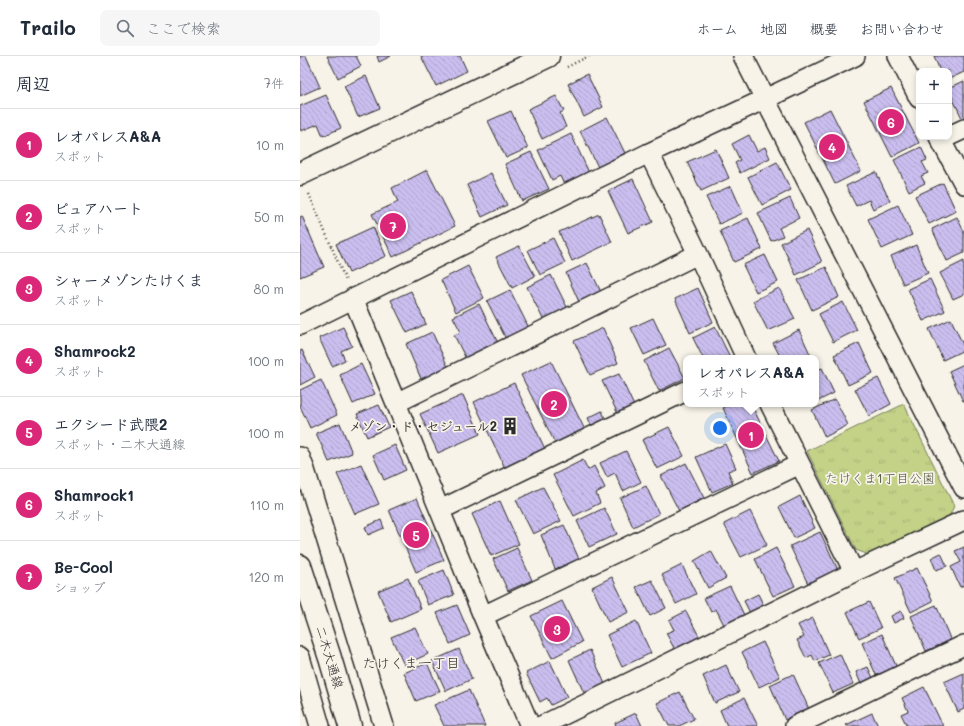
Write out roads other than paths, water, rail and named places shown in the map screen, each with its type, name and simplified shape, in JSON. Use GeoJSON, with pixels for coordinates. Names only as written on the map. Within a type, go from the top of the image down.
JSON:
{"type":"FeatureCollection","features":[{"type":"Feature","properties":{"kind":"street"},"geometry":{"type":"LineString","coordinates":[[300,174],[548,56]]}},
{"type":"Feature","properties":{"kind":"street"},"geometry":{"type":"LineString","coordinates":[[743,56],[764,100],[964,488]]}},
{"type":"Feature","properties":{"kind":"street"},"geometry":{"type":"LineString","coordinates":[[300,324],[649,153],[855,56]]}},
{"type":"Feature","properties":{"kind":"street"},"geometry":{"type":"LineString","coordinates":[[898,56],[916,92]]}},
{"type":"Feature","properties":{"kind":"street"},"geometry":{"type":"LineString","coordinates":[[952,134],[964,129]]}},
{"type":"Feature","properties":{"kind":"street"},"geometry":{"type":"LineString","coordinates":[[945,140],[964,184]]}},
{"type":"Feature","properties":{"kind":"street"},"geometry":{"type":"LineString","coordinates":[[649,153],[745,355]]}},
{"type":"Feature","properties":{"kind":"street"},"geometry":{"type":"LineString","coordinates":[[396,403],[698,254]]}},
{"type":"Feature","properties":{"kind":"street"},"geometry":{"type":"LineString","coordinates":[[353,298],[483,616],[530,726]]}},
{"type":"Feature","properties":{"kind":"street"},"geometry":{"type":"LineString","coordinates":[[440,510],[683,392]]}},
{"type":"Feature","properties":{"kind":"street"},"geometry":{"type":"LineString","coordinates":[[772,407],[854,572]]}},
{"type":"Feature","properties":{"kind":"street"},"geometry":{"type":"LineString","coordinates":[[300,457],[384,726]]}},
{"type":"Feature","properties":{"kind":"street"},"geometry":{"type":"LineString","coordinates":[[483,616],[800,464]]}},
{"type":"Feature","properties":{"kind":"street"},"geometry":{"type":"LineString","coordinates":[[541,726],[854,572],[964,520]]}},
{"type":"Feature","properties":{"kind":"street","name":"二木大通線"},"geometry":{"type":"LineString","coordinates":[[300,566],[350,726]]}},
{"type":"Feature","properties":{"kind":"street"},"geometry":{"type":"LineString","coordinates":[[795,726],[964,645]]}},
{"type":"Feature","properties":{"kind":"street"},"geometry":{"type":"LineString","coordinates":[[300,657],[320,726]]}},
{"type":"Feature","properties":{"kind":"place","name":"Shamrock1"},"geometry":{"type":"Point","coordinates":[891,122]}},
{"type":"Feature","properties":{"kind":"place","name":"Shamrock2"},"geometry":{"type":"Point","coordinates":[832,147]}},
{"type":"Feature","properties":{"kind":"place","name":"Be-Cool"},"geometry":{"type":"Point","coordinates":[393,226]}},
{"type":"Feature","properties":{"kind":"place","name":"ピュアハート"},"geometry":{"type":"Point","coordinates":[554,404]}},
{"type":"Feature","properties":{"kind":"place","name":"メゾン・ド・セジュール2"},"geometry":{"type":"Point","coordinates":[510,426]}},
{"type":"Feature","properties":{"kind":"place","name":"レオパレスA&A"},"geometry":{"type":"Point","coordinates":[751,435]}},
{"type":"Feature","properties":{"kind":"place","name":"エクシード武隈2"},"geometry":{"type":"Point","coordinates":[416,535]}},
{"type":"Feature","properties":{"kind":"place","name":"シャーメゾンたけくま"},"geometry":{"type":"Point","coordinates":[557,629]}},
{"type":"Feature","properties":{"kind":"district","name":"たけくま一丁目"},"geometry":{"type":"Point","coordinates":[411,663]}},
{"type":"Feature","properties":{"kind":"park label","name":"たけくま1丁目公園"},"geometry":{"type":"Point","coordinates":[880,478]}}]}
